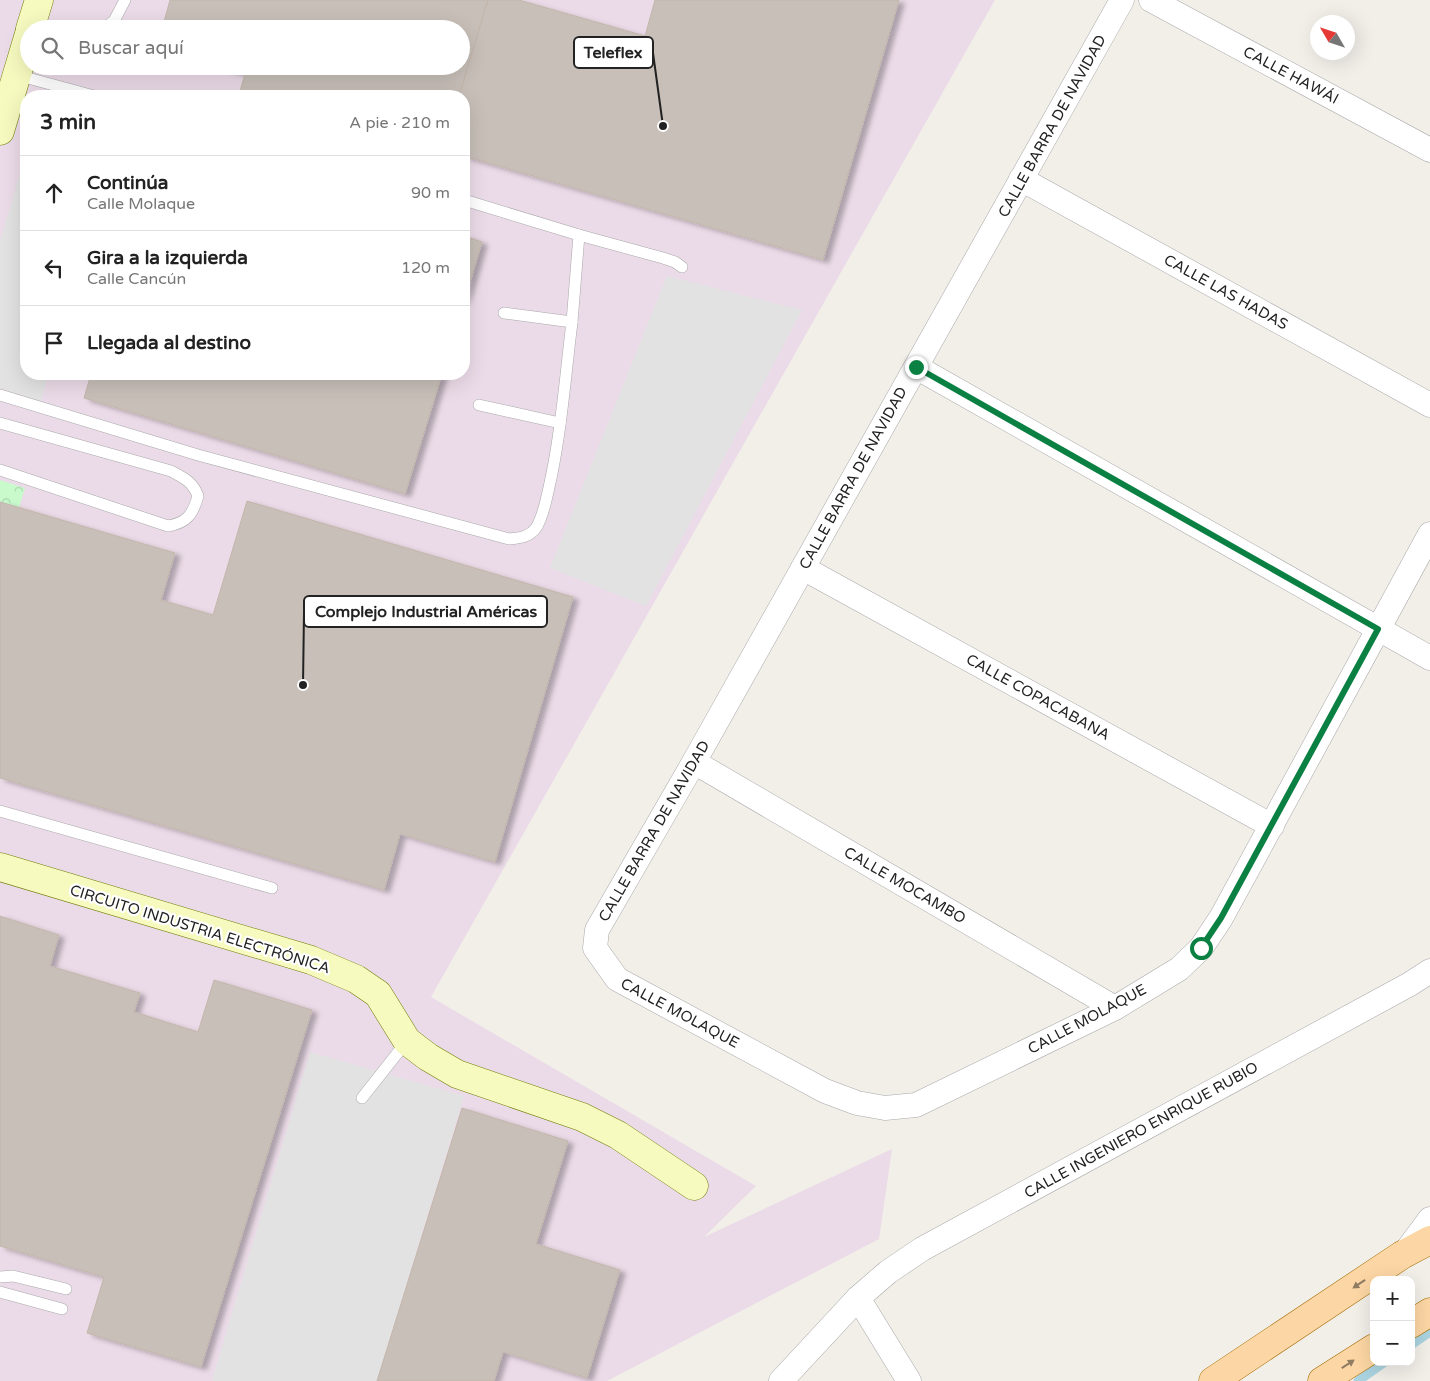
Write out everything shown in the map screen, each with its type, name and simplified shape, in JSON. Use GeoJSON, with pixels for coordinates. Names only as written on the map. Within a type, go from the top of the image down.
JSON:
{"type":"FeatureCollection","features":[{"type":"Feature","properties":{"kind":"main road"},"geometry":{"type":"LineString","coordinates":[[1213,1381],[1402,1256],[1430,1240]]}},
{"type":"Feature","properties":{"kind":"main road"},"geometry":{"type":"LineString","coordinates":[[1415,1321],[1430,1312]]}},
{"type":"Feature","properties":{"kind":"main road"},"geometry":{"type":"LineString","coordinates":[[1322,1381],[1370,1351]]}},
{"type":"Feature","properties":{"kind":"street","name":"CALLE BARRA DE NAVIDAD"},"geometry":{"type":"LineString","coordinates":[[597,930],[694,762],[1122,0]]}},
{"type":"Feature","properties":{"kind":"street","name":"CALLE HAWÁI"},"geometry":{"type":"LineString","coordinates":[[1151,0],[1430,150]]}},
{"type":"Feature","properties":{"kind":"street"},"geometry":{"type":"LineString","coordinates":[[0,131],[20,65]]}},
{"type":"Feature","properties":{"kind":"street","name":"CALLE LAS HADAS"},"geometry":{"type":"LineString","coordinates":[[1022,179],[1430,404]]}},
{"type":"Feature","properties":{"kind":"street"},"geometry":{"type":"LineString","coordinates":[[916,367],[1430,658]]}},
{"type":"Feature","properties":{"kind":"street","name":"CALLE MOLAQUE"},"geometry":{"type":"LineString","coordinates":[[597,930],[595,948],[617,979],[825,1090],[857,1103],[885,1108],[916,1105],[1115,1008],[1179,968],[1201,948],[1221,918],[1272,826],[1430,534]]}},
{"type":"Feature","properties":{"kind":"street","name":"CALLE COPACABANA"},"geometry":{"type":"LineString","coordinates":[[803,568],[1272,826]]}},
{"type":"Feature","properties":{"kind":"street","name":"CALLE MOCAMBO"},"geometry":{"type":"LineString","coordinates":[[694,762],[1115,1008]]}},
{"type":"Feature","properties":{"kind":"street","name":"CIRCUITO INDUSTRIA ELECTRÓNICA"},"geometry":{"type":"LineString","coordinates":[[0,867],[311,960],[356,979],[378,994],[406,1041],[428,1057],[457,1074],[582,1117],[618,1135],[694,1186]]}},
{"type":"Feature","properties":{"kind":"street","name":"CALLE INGENIERO ENRIQUE RUBIO"},"geometry":{"type":"LineString","coordinates":[[781,1381],[858,1298],[888,1272],[922,1249],[1430,971]]}},
{"type":"Feature","properties":{"kind":"street"},"geometry":{"type":"LineString","coordinates":[[1402,1256],[1430,1219]]}},
{"type":"Feature","properties":{"kind":"street"},"geometry":{"type":"LineString","coordinates":[[858,1298],[909,1381]]}},
{"type":"Feature","properties":{"kind":"lane"},"geometry":{"type":"LineString","coordinates":[[115,20],[125,0]]}},
{"type":"Feature","properties":{"kind":"lane"},"geometry":{"type":"LineString","coordinates":[[17,75],[72,90]]}},
{"type":"Feature","properties":{"kind":"lane"},"geometry":{"type":"LineString","coordinates":[[470,202],[662,258],[675,262],[682,267]]}},
{"type":"Feature","properties":{"kind":"lane"},"geometry":{"type":"LineString","coordinates":[[0,395],[198,455],[509,539],[522,538],[536,528],[542,517],[552,473],[572,322],[579,235]]}},
{"type":"Feature","properties":{"kind":"lane"},"geometry":{"type":"LineString","coordinates":[[504,313],[572,322]]}},
{"type":"Feature","properties":{"kind":"lane"},"geometry":{"type":"LineString","coordinates":[[479,405],[560,424]]}},
{"type":"Feature","properties":{"kind":"lane"},"geometry":{"type":"LineString","coordinates":[[0,423],[171,471],[194,486],[198,496],[195,506],[188,517],[180,524],[168,526],[0,470]]}},
{"type":"Feature","properties":{"kind":"lane"},"geometry":{"type":"LineString","coordinates":[[0,811],[272,888]]}},
{"type":"Feature","properties":{"kind":"lane"},"geometry":{"type":"LineString","coordinates":[[362,1098],[406,1041]]}},
{"type":"Feature","properties":{"kind":"lane"},"geometry":{"type":"LineString","coordinates":[[0,1277],[13,1276],[66,1289]]}},
{"type":"Feature","properties":{"kind":"lane"},"geometry":{"type":"LineString","coordinates":[[0,1292],[62,1309]]}},
{"type":"Feature","properties":{"kind":"shaded area"},"geometry":{"type":"Polygon","coordinates":[[[0,0],[995,0],[431,997],[756,1186],[704,1237],[892,1149],[879,1239],[607,1381],[0,1381],[0,0]]]}},
{"type":"Feature","properties":{"kind":"shaded area"},"geometry":{"type":"Polygon","coordinates":[[[20,174],[20,380],[47,380],[41,401],[0,388],[0,241],[20,174]]]}},
{"type":"Feature","properties":{"kind":"shaded area"},"geometry":{"type":"Polygon","coordinates":[[[667,276],[802,310],[646,606],[550,568],[667,276]]]}},
{"type":"Feature","properties":{"kind":"shaded area"},"geometry":{"type":"Polygon","coordinates":[[[310,1052],[464,1096],[377,1381],[215,1381],[212,1380],[310,1052]]]}},
{"type":"Feature","properties":{"kind":"green space"},"geometry":{"type":"Polygon","coordinates":[[[0,480],[25,488],[19,507],[0,502],[0,480]]]}},
{"type":"Feature","properties":{"kind":"building"},"geometry":{"type":"Polygon","coordinates":[[[170,0],[488,0],[470,60],[470,20],[164,20],[170,0]]]}},
{"type":"Feature","properties":{"kind":"building"},"geometry":{"type":"Polygon","coordinates":[[[488,0],[519,0],[645,36],[655,0],[899,0],[823,260],[470,158],[470,90],[461,90],[465,75],[470,75],[470,60],[488,0]]]}},
{"type":"Feature","properties":{"kind":"building"},"geometry":{"type":"Polygon","coordinates":[[[245,75],[465,75],[461,90],[240,90],[245,75]]]}},
{"type":"Feature","properties":{"kind":"building"},"geometry":{"type":"Polygon","coordinates":[[[470,238],[482,242],[470,282],[470,238]]]}},
{"type":"Feature","properties":{"kind":"building"},"geometry":{"type":"Polygon","coordinates":[[[89,380],[440,380],[405,494],[84,398],[89,380]]]}},
{"type":"Feature","properties":{"kind":"building"},"geometry":{"type":"Polygon","coordinates":[[[247,501],[573,597],[495,862],[400,834],[384,890],[0,778],[0,502],[175,553],[161,600],[213,615],[247,501]]]}},
{"type":"Feature","properties":{"kind":"building"},"geometry":{"type":"Polygon","coordinates":[[[0,916],[59,935],[50,966],[140,993],[134,1012],[198,1032],[214,980],[312,1010],[201,1367],[87,1333],[104,1277],[0,1246],[0,916]]]}},
{"type":"Feature","properties":{"kind":"building"},"geometry":{"type":"Polygon","coordinates":[[[462,1108],[568,1141],[536,1244],[620,1270],[587,1378],[503,1352],[494,1381],[377,1381],[462,1108]]]}},
{"type":"Feature","properties":{"kind":"waterway"},"geometry":{"type":"LineString","coordinates":[[1415,1342],[1430,1332]]}},
{"type":"Feature","properties":{"kind":"waterway"},"geometry":{"type":"LineString","coordinates":[[1358,1381],[1379,1366]]}},
{"type":"Feature","properties":{"kind":"place","name":"Teleflex"},"geometry":{"type":"Point","coordinates":[663,126]}},
{"type":"Feature","properties":{"kind":"place","name":"Complejo Industrial Américas"},"geometry":{"type":"Point","coordinates":[303,685]}},
{"type":"Feature","properties":{"kind":"route"},"geometry":{"type":"LineString","coordinates":[[916,367],[1378,629],[1221,918],[1201,948]]}}]}
